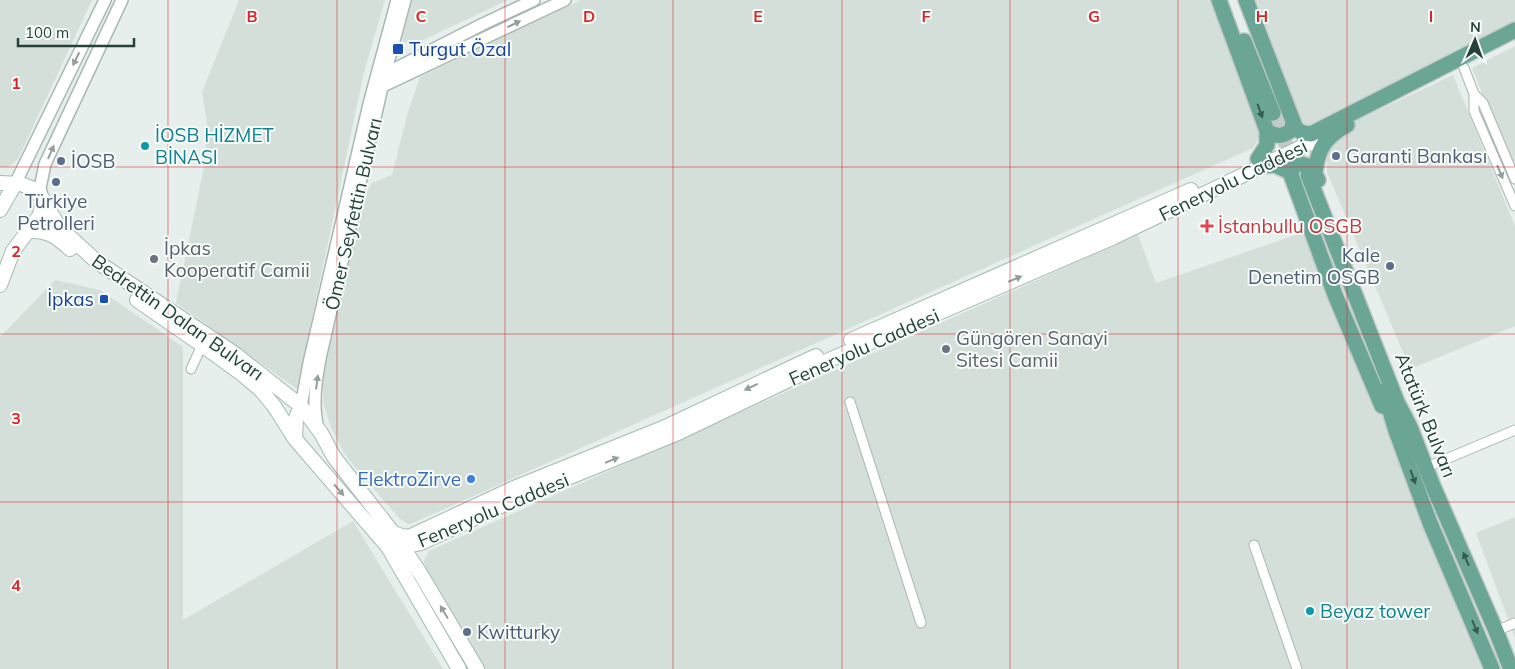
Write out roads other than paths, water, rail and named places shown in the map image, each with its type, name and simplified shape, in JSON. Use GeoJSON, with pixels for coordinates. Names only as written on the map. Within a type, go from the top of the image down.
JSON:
{"type":"FeatureCollection","features":[{"type":"Feature","properties":{"kind":"main road"},"geometry":{"type":"LineString","coordinates":[[1219,0],[1267,131],[1267,145],[1260,163],[1275,165],[1304,175],[1368,301],[1404,400],[1403,429]]}},
{"type":"Feature","properties":{"kind":"main road"},"geometry":{"type":"LineString","coordinates":[[1228,0],[1283,115],[1292,129],[1285,134],[1276,135],[1267,131]]}},
{"type":"Feature","properties":{"kind":"main road"},"geometry":{"type":"LineString","coordinates":[[1239,0],[1283,115],[1299,131],[1310,134],[1515,30]]}},
{"type":"Feature","properties":{"kind":"main road"},"geometry":{"type":"LineString","coordinates":[[1246,0],[1283,115]]}},
{"type":"Feature","properties":{"kind":"main road"},"geometry":{"type":"LineString","coordinates":[[1403,429],[1377,396],[1339,304],[1304,175],[1319,151],[1335,131],[1515,41]]}},
{"type":"Feature","properties":{"kind":"main road","name":"Feneryolu Caddesi"},"geometry":{"type":"LineString","coordinates":[[393,533],[405,537],[411,536],[514,488],[663,428],[804,361],[1335,131]]}},
{"type":"Feature","properties":{"kind":"main road","name":"Feneryolu Caddesi"},"geometry":{"type":"LineString","coordinates":[[395,547],[423,542],[518,498],[678,433],[808,369],[1113,240],[1260,163],[1310,134]]}},
{"type":"Feature","properties":{"kind":"main road"},"geometry":{"type":"LineString","coordinates":[[0,182],[32,188],[42,199],[40,215],[13,251],[0,285]]}},
{"type":"Feature","properties":{"kind":"main road"},"geometry":{"type":"LineString","coordinates":[[0,210],[16,184]]}},
{"type":"Feature","properties":{"kind":"main road","name":"Bedrettin Dalan Bulvarı"},"geometry":{"type":"LineString","coordinates":[[42,199],[60,228],[96,261],[235,354],[301,406],[331,451],[393,533],[395,547]]}},
{"type":"Feature","properties":{"kind":"main road","name":"Bedrettin Dalan Bulvarı"},"geometry":{"type":"LineString","coordinates":[[26,232],[35,230],[54,236],[111,282],[202,345],[260,389],[274,406],[295,439],[395,547]]}},
{"type":"Feature","properties":{"kind":"main road"},"geometry":{"type":"LineString","coordinates":[[301,406],[296,418],[295,439],[306,446],[313,444],[318,437],[318,430]]}},
{"type":"Feature","properties":{"kind":"main road","name":"Atatürk Bulvarı"},"geometry":{"type":"LineString","coordinates":[[1403,429],[1426,466],[1511,669]]}},
{"type":"Feature","properties":{"kind":"main road","name":"Atatürk Bulvarı"},"geometry":{"type":"LineString","coordinates":[[1403,429],[1430,523],[1492,669]]}},
{"type":"Feature","properties":{"kind":"main road"},"geometry":{"type":"LineString","coordinates":[[320,468],[319,452],[331,451]]}},
{"type":"Feature","properties":{"kind":"main road"},"geometry":{"type":"LineString","coordinates":[[423,542],[419,547],[416,563],[420,573],[477,669]]}},
{"type":"Feature","properties":{"kind":"main road"},"geometry":{"type":"LineString","coordinates":[[395,547],[420,573]]}},
{"type":"Feature","properties":{"kind":"main road"},"geometry":{"type":"LineString","coordinates":[[395,547],[459,669]]}},
{"type":"Feature","properties":{"kind":"street"},"geometry":{"type":"LineString","coordinates":[[16,184],[105,0]]}},
{"type":"Feature","properties":{"kind":"street"},"geometry":{"type":"LineString","coordinates":[[42,199],[40,188],[45,164],[122,0]]}},
{"type":"Feature","properties":{"kind":"street","name":"Ömer Seyfettin Bulvarı"},"geometry":{"type":"LineString","coordinates":[[301,406],[309,363],[378,86],[397,0]]}},
{"type":"Feature","properties":{"kind":"street","name":"Ömer Seyfettin Bulvarı"},"geometry":{"type":"LineString","coordinates":[[381,73],[406,0]]}},
{"type":"Feature","properties":{"kind":"street"},"geometry":{"type":"LineString","coordinates":[[381,73],[534,0]]}},
{"type":"Feature","properties":{"kind":"street"},"geometry":{"type":"LineString","coordinates":[[378,86],[566,0]]}},
{"type":"Feature","properties":{"kind":"street"},"geometry":{"type":"LineString","coordinates":[[1464,68],[1474,94],[1474,111],[1515,206]]}},
{"type":"Feature","properties":{"kind":"street","name":"Ömer Seyfettin Bulvarı"},"geometry":{"type":"LineString","coordinates":[[318,430],[315,402],[320,360],[378,86]]}},
{"type":"Feature","properties":{"kind":"street"},"geometry":{"type":"LineString","coordinates":[[1474,94],[1484,103],[1515,179]]}},
{"type":"Feature","properties":{"kind":"street"},"geometry":{"type":"LineString","coordinates":[[191,369],[202,345]]}},
{"type":"Feature","properties":{"kind":"street"},"geometry":{"type":"LineString","coordinates":[[850,402],[921,623]]}},
{"type":"Feature","properties":{"kind":"street"},"geometry":{"type":"LineString","coordinates":[[1426,466],[1515,430]]}},
{"type":"Feature","properties":{"kind":"street"},"geometry":{"type":"LineString","coordinates":[[1254,545],[1296,669]]}},
{"type":"Feature","properties":{"kind":"street"},"geometry":{"type":"LineString","coordinates":[[1496,631],[1515,623]]}},
{"type":"Feature","properties":{"kind":"tunnel"},"geometry":{"type":"LineString","coordinates":[[1273,113],[1294,164]]}},
{"type":"Feature","properties":{"kind":"place","name":"Turgut Özal"},"geometry":{"type":"Point","coordinates":[398,49]}},
{"type":"Feature","properties":{"kind":"place","name":"İOSB HİZMET BİNASI"},"geometry":{"type":"Point","coordinates":[145,146]}},
{"type":"Feature","properties":{"kind":"place","name":"Garanti Bankası"},"geometry":{"type":"Point","coordinates":[1336,156]}},
{"type":"Feature","properties":{"kind":"place","name":"İOSB"},"geometry":{"type":"Point","coordinates":[61,161]}},
{"type":"Feature","properties":{"kind":"place","name":"Türkiye Petrolleri"},"geometry":{"type":"Point","coordinates":[56,182]}},
{"type":"Feature","properties":{"kind":"place","name":"İstanbullu OSGB"},"geometry":{"type":"Point","coordinates":[1207,226]}},
{"type":"Feature","properties":{"kind":"place","name":"İpkas Kooperatif Camii"},"geometry":{"type":"Point","coordinates":[154,259]}},
{"type":"Feature","properties":{"kind":"place","name":"Kale Denetim OSGB"},"geometry":{"type":"Point","coordinates":[1390,266]}},
{"type":"Feature","properties":{"kind":"place","name":"İpkas"},"geometry":{"type":"Point","coordinates":[104,299]}},
{"type":"Feature","properties":{"kind":"place","name":"Güngören Sanayi Sitesi Camii"},"geometry":{"type":"Point","coordinates":[946,349]}},
{"type":"Feature","properties":{"kind":"place","name":"ElektroZirve"},"geometry":{"type":"Point","coordinates":[471,479]}},
{"type":"Feature","properties":{"kind":"place","name":"Beyaz tower"},"geometry":{"type":"Point","coordinates":[1310,611]}},
{"type":"Feature","properties":{"kind":"place","name":"Kwitturky"},"geometry":{"type":"Point","coordinates":[467,632]}}]}
